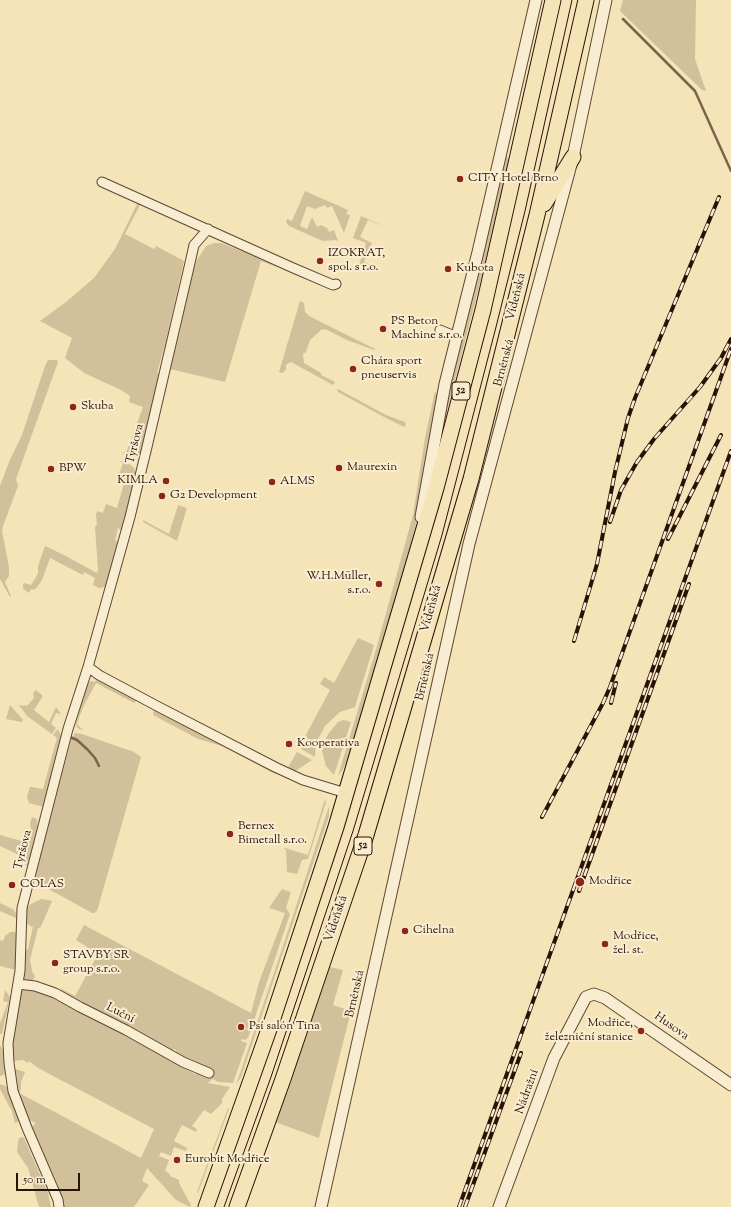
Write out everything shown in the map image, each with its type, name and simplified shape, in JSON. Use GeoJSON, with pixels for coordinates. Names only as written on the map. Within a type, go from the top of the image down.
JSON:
{"type":"FeatureCollection","features":[{"type":"Feature","properties":{"kind":"highway","name":"52"},"geometry":{"type":"LineString","coordinates":[[206,1207],[273,1018],[336,827],[436,488],[483,310],[553,0]]}},
{"type":"Feature","properties":{"kind":"highway","name":"Vídeňská"},"geometry":{"type":"LineString","coordinates":[[237,1207],[366,835],[471,479],[537,215],[586,0]]}},
{"type":"Feature","properties":{"kind":"highway"},"geometry":{"type":"LineString","coordinates":[[537,215],[573,157]]}},
{"type":"Feature","properties":{"kind":"street"},"geometry":{"type":"LineString","coordinates":[[410,574],[442,400],[536,0]]}},
{"type":"Feature","properties":{"kind":"street"},"geometry":{"type":"LineString","coordinates":[[573,157],[606,0]]}},
{"type":"Feature","properties":{"kind":"street","name":"Brněnská"},"geometry":{"type":"LineString","coordinates":[[321,1207],[469,544],[573,157]]}},
{"type":"Feature","properties":{"kind":"street"},"geometry":{"type":"LineString","coordinates":[[102,182],[291,267],[333,285],[336,284]]}},
{"type":"Feature","properties":{"kind":"street","name":"Tyršova"},"geometry":{"type":"LineString","coordinates":[[58,1207],[58,1200],[13,1091],[4,1041],[20,971],[22,908],[68,729],[88,668],[134,499],[194,245],[208,229]]}},
{"type":"Feature","properties":{"kind":"street"},"geometry":{"type":"LineString","coordinates":[[440,330],[457,337]]}},
{"type":"Feature","properties":{"kind":"street"},"geometry":{"type":"LineString","coordinates":[[88,668],[157,706],[275,767],[303,780],[346,793]]}},
{"type":"Feature","properties":{"kind":"street","name":"Luční"},"geometry":{"type":"LineString","coordinates":[[18,984],[35,986],[55,993],[183,1062],[209,1073]]}},
{"type":"Feature","properties":{"kind":"street","name":"Husova"},"geometry":{"type":"LineString","coordinates":[[594,994],[605,998],[731,1085]]}},
{"type":"Feature","properties":{"kind":"street","name":"Nádražní"},"geometry":{"type":"LineString","coordinates":[[500,1207],[554,1058],[586,998],[594,994]]}},
{"type":"Feature","properties":{"kind":"shaded area"},"geometry":{"type":"Polygon","coordinates":[[[623,0],[696,0],[695,59],[706,91],[702,90],[620,11],[623,0]]]}},
{"type":"Feature","properties":{"kind":"shaded area"},"geometry":{"type":"Polygon","coordinates":[[[506,156],[509,161],[491,241],[442,430],[445,406],[506,156]]]}},
{"type":"Feature","properties":{"kind":"shaded area"},"geometry":{"type":"Polygon","coordinates":[[[305,191],[348,210],[346,214],[350,215],[344,233],[332,206],[327,208],[325,205],[315,209],[307,206],[300,226],[307,229],[312,217],[317,227],[321,225],[327,228],[329,232],[334,230],[338,241],[323,241],[289,226],[286,222],[287,219],[292,221],[305,191]]]}},
{"type":"Feature","properties":{"kind":"shaded area"},"geometry":{"type":"Polygon","coordinates":[[[138,202],[141,203],[125,234],[152,248],[155,249],[156,246],[184,261],[166,341],[157,373],[159,373],[156,396],[142,452],[140,455],[134,457],[120,452],[126,453],[143,407],[129,402],[130,396],[121,390],[84,373],[65,358],[72,338],[40,321],[66,302],[94,278],[115,249],[138,202]]]}},
{"type":"Feature","properties":{"kind":"shaded area"},"geometry":{"type":"Polygon","coordinates":[[[361,216],[386,227],[368,220],[360,237],[372,243],[364,262],[375,266],[373,271],[359,265],[366,243],[353,238],[361,216]]]}},
{"type":"Feature","properties":{"kind":"shaded area"},"geometry":{"type":"Polygon","coordinates":[[[214,243],[221,243],[279,268],[261,261],[225,382],[170,369],[180,331],[191,277],[197,260],[206,246],[214,243]]]}},
{"type":"Feature","properties":{"kind":"shaded area"},"geometry":{"type":"Polygon","coordinates":[[[300,301],[304,303],[305,312],[309,316],[375,349],[374,350],[347,340],[322,329],[310,340],[306,352],[303,354],[304,363],[321,373],[321,375],[335,382],[333,385],[291,362],[286,365],[284,372],[279,372],[300,301]]]}},
{"type":"Feature","properties":{"kind":"shaded area"},"geometry":{"type":"Polygon","coordinates":[[[48,360],[57,360],[58,362],[16,479],[18,486],[2,531],[9,567],[9,576],[5,582],[11,596],[10,597],[0,579],[0,486],[9,462],[22,435],[48,360]]]}},
{"type":"Feature","properties":{"kind":"shaded area"},"geometry":{"type":"Polygon","coordinates":[[[337,389],[386,415],[405,422],[406,425],[404,427],[384,417],[338,392],[337,389]]]}},
{"type":"Feature","properties":{"kind":"shaded area"},"geometry":{"type":"Polygon","coordinates":[[[435,391],[438,396],[418,516],[348,758],[338,776],[377,646],[413,515],[425,438],[435,391]]]}},
{"type":"Feature","properties":{"kind":"shaded area"},"geometry":{"type":"Polygon","coordinates":[[[117,460],[131,465],[136,473],[122,531],[118,528],[115,540],[119,543],[106,587],[99,588],[93,585],[95,578],[84,572],[83,575],[50,558],[42,580],[38,586],[35,589],[30,590],[30,593],[26,591],[23,588],[23,585],[24,583],[31,585],[35,579],[45,546],[97,573],[95,527],[97,524],[97,511],[103,513],[106,504],[117,508],[125,480],[118,477],[123,463],[117,460]]]}},
{"type":"Feature","properties":{"kind":"shaded area"},"geometry":{"type":"Polygon","coordinates":[[[178,505],[187,508],[177,541],[143,522],[143,520],[169,534],[178,505]]]}},
{"type":"Feature","properties":{"kind":"shaded area"},"geometry":{"type":"Polygon","coordinates":[[[358,638],[374,645],[355,707],[340,712],[325,726],[316,743],[315,757],[301,749],[300,746],[330,690],[320,684],[324,677],[334,683],[358,638]]]}},
{"type":"Feature","properties":{"kind":"shaded area"},"geometry":{"type":"Polygon","coordinates":[[[96,679],[107,682],[106,683],[124,693],[125,692],[235,752],[277,771],[276,774],[281,777],[222,746],[198,739],[153,715],[154,709],[137,700],[134,703],[96,683],[83,707],[77,724],[83,730],[79,729],[76,724],[87,685],[91,681],[95,682],[96,679]]]}},
{"type":"Feature","properties":{"kind":"shaded area"},"geometry":{"type":"Polygon","coordinates":[[[36,690],[43,696],[34,710],[49,722],[56,707],[61,714],[56,713],[51,724],[56,728],[52,734],[27,716],[19,705],[27,706],[34,698],[33,693],[36,690]]]}},
{"type":"Feature","properties":{"kind":"shaded area"},"geometry":{"type":"Polygon","coordinates":[[[10,705],[23,720],[22,722],[6,719],[10,705]]]}},
{"type":"Feature","properties":{"kind":"shaded area"},"geometry":{"type":"Polygon","coordinates":[[[343,720],[351,722],[334,775],[326,766],[322,751],[323,744],[329,733],[338,722],[343,720]]]}},
{"type":"Feature","properties":{"kind":"shaded area"},"geometry":{"type":"Polygon","coordinates":[[[58,729],[62,738],[44,807],[29,803],[27,797],[30,787],[43,789],[57,738],[53,735],[58,729]]]}},
{"type":"Feature","properties":{"kind":"shaded area"},"geometry":{"type":"Polygon","coordinates":[[[75,733],[134,752],[141,757],[97,911],[94,913],[43,886],[37,880],[35,874],[71,740],[75,733]]]}},
{"type":"Feature","properties":{"kind":"shaded area"},"geometry":{"type":"Polygon","coordinates":[[[297,752],[312,760],[295,771],[287,769],[297,752]]]}},
{"type":"Feature","properties":{"kind":"shaded area"},"geometry":{"type":"Polygon","coordinates":[[[325,799],[326,802],[308,859],[302,860],[297,874],[287,872],[286,850],[284,849],[285,848],[308,855],[325,799]]]}},
{"type":"Feature","properties":{"kind":"shaded area"},"geometry":{"type":"Polygon","coordinates":[[[329,806],[329,816],[241,1077],[236,1085],[279,958],[329,806]]]}},
{"type":"Feature","properties":{"kind":"shaded area"},"geometry":{"type":"Polygon","coordinates":[[[32,817],[37,819],[38,828],[28,866],[21,862],[31,829],[30,824],[32,817]]]}},
{"type":"Feature","properties":{"kind":"shaded area"},"geometry":{"type":"Polygon","coordinates":[[[0,835],[25,842],[21,854],[19,855],[0,846],[0,835]]]}},
{"type":"Feature","properties":{"kind":"shaded area"},"geometry":{"type":"Polygon","coordinates":[[[282,889],[291,892],[286,908],[290,914],[248,1038],[246,1040],[242,1039],[241,1041],[247,1043],[233,1083],[218,1082],[213,1079],[208,1083],[230,1087],[222,1099],[222,1103],[211,1114],[204,1110],[192,1126],[197,1129],[196,1132],[182,1125],[174,1141],[187,1148],[186,1151],[174,1147],[171,1156],[161,1152],[159,1156],[169,1160],[165,1171],[170,1174],[170,1176],[179,1180],[179,1183],[191,1205],[190,1207],[176,1200],[147,1168],[142,1181],[149,1185],[134,1207],[64,1207],[58,1185],[32,1127],[36,1123],[29,1120],[19,1095],[21,1094],[141,1158],[154,1129],[38,1068],[29,1061],[28,1063],[23,1060],[13,1061],[12,1045],[17,1007],[21,991],[26,989],[48,994],[120,1029],[181,1063],[180,1066],[195,1074],[199,1071],[208,1075],[210,1071],[174,1054],[176,1050],[174,1049],[171,1053],[119,1025],[89,1011],[64,993],[60,988],[75,996],[98,954],[76,940],[84,925],[251,1013],[259,982],[285,913],[269,908],[282,889]]]}},
{"type":"Feature","properties":{"kind":"shaded area"},"geometry":{"type":"Polygon","coordinates":[[[41,899],[52,901],[40,928],[38,928],[30,960],[35,977],[31,982],[24,977],[25,951],[28,949],[33,927],[25,923],[26,912],[27,908],[31,904],[41,899]]]}},
{"type":"Feature","properties":{"kind":"shaded area"},"geometry":{"type":"Polygon","coordinates":[[[0,903],[13,909],[18,919],[0,911],[0,903]]]}},
{"type":"Feature","properties":{"kind":"shaded area"},"geometry":{"type":"Polygon","coordinates":[[[10,932],[17,932],[17,943],[15,944],[16,970],[0,966],[0,940],[3,941],[5,936],[10,932]]]}},
{"type":"Feature","properties":{"kind":"shaded area"},"geometry":{"type":"Polygon","coordinates":[[[330,967],[343,970],[333,1005],[351,1011],[319,1138],[275,1122],[330,967]]]}},
{"type":"Feature","properties":{"kind":"shaded area"},"geometry":{"type":"Polygon","coordinates":[[[5,990],[10,997],[2,1034],[0,1034],[0,1023],[8,1002],[3,1001],[5,990]]]}},
{"type":"Feature","properties":{"kind":"shaded area"},"geometry":{"type":"Polygon","coordinates":[[[0,1045],[3,1050],[5,1074],[1,1076],[0,1076],[0,1045]]]}},
{"type":"Feature","properties":{"kind":"shaded area"},"geometry":{"type":"Polygon","coordinates":[[[15,1069],[25,1072],[19,1093],[14,1071],[15,1069]]]}},
{"type":"Feature","properties":{"kind":"shaded area"},"geometry":{"type":"Polygon","coordinates":[[[0,1084],[8,1087],[20,1121],[15,1123],[11,1108],[0,1089],[0,1084]]]}},
{"type":"Feature","properties":{"kind":"shaded area"},"geometry":{"type":"Polygon","coordinates":[[[228,1108],[229,1109],[198,1193],[197,1192],[228,1108]]]}},
{"type":"Feature","properties":{"kind":"shaded area"},"geometry":{"type":"Polygon","coordinates":[[[19,1138],[24,1138],[48,1193],[51,1207],[39,1207],[28,1168],[17,1152],[19,1138]]]}},
{"type":"Feature","properties":{"kind":"waterway"},"geometry":{"type":"LineString","coordinates":[[623,19],[695,91],[731,171]]}},
{"type":"Feature","properties":{"kind":"waterway"},"geometry":{"type":"LineString","coordinates":[[70,737],[77,740],[87,749],[95,758],[99,766]]}},
{"type":"Feature","properties":{"kind":"tram line"},"geometry":{"type":"LineString","coordinates":[[224,1207],[271,1077],[353,831],[442,535],[525,211],[572,0]]}},
{"type":"Feature","properties":{"kind":"railway"},"geometry":{"type":"LineString","coordinates":[[574,641],[597,564],[615,472],[628,418],[719,197]]}},
{"type":"Feature","properties":{"kind":"railway"},"geometry":{"type":"LineString","coordinates":[[610,522],[621,490],[637,462],[654,439],[700,387],[721,358],[731,339]]}},
{"type":"Feature","properties":{"kind":"railway"},"geometry":{"type":"LineString","coordinates":[[542,817],[603,703],[610,687],[731,349]]}},
{"type":"Feature","properties":{"kind":"railway"},"geometry":{"type":"LineString","coordinates":[[668,539],[721,435]]}},
{"type":"Feature","properties":{"kind":"railway"},"geometry":{"type":"LineString","coordinates":[[459,1207],[731,451]]}},
{"type":"Feature","properties":{"kind":"railway"},"geometry":{"type":"LineString","coordinates":[[579,891],[689,584]]}},
{"type":"Feature","properties":{"kind":"railway"},"geometry":{"type":"LineString","coordinates":[[611,703],[616,683]]}},
{"type":"Feature","properties":{"kind":"railway"},"geometry":{"type":"LineString","coordinates":[[465,1207],[521,1053]]}},
{"type":"Feature","properties":{"kind":"place","name":"CITY Hotel Brno"},"geometry":{"type":"Point","coordinates":[460,179]}},
{"type":"Feature","properties":{"kind":"place","name":"IZOKRAT, spol. s r.o."},"geometry":{"type":"Point","coordinates":[320,261]}},
{"type":"Feature","properties":{"kind":"place","name":"Kubota"},"geometry":{"type":"Point","coordinates":[448,269]}},
{"type":"Feature","properties":{"kind":"place","name":"PS Beton Machine s.r.o."},"geometry":{"type":"Point","coordinates":[383,329]}},
{"type":"Feature","properties":{"kind":"place","name":"Chára sport pneuservis"},"geometry":{"type":"Point","coordinates":[353,369]}},
{"type":"Feature","properties":{"kind":"place","name":"Skuba"},"geometry":{"type":"Point","coordinates":[73,407]}},
{"type":"Feature","properties":{"kind":"place","name":"Maurexin"},"geometry":{"type":"Point","coordinates":[339,468]}},
{"type":"Feature","properties":{"kind":"place","name":"BPW"},"geometry":{"type":"Point","coordinates":[51,469]}},
{"type":"Feature","properties":{"kind":"place","name":"KIMLA"},"geometry":{"type":"Point","coordinates":[166,481]}},
{"type":"Feature","properties":{"kind":"place","name":"ALMS"},"geometry":{"type":"Point","coordinates":[272,482]}},
{"type":"Feature","properties":{"kind":"place","name":"G2 Development"},"geometry":{"type":"Point","coordinates":[162,496]}},
{"type":"Feature","properties":{"kind":"place","name":"W.H.Müller, s.r.o."},"geometry":{"type":"Point","coordinates":[379,584]}},
{"type":"Feature","properties":{"kind":"place","name":"Kooperativa"},"geometry":{"type":"Point","coordinates":[289,744]}},
{"type":"Feature","properties":{"kind":"place","name":"Bernex Bimetall s.r.o."},"geometry":{"type":"Point","coordinates":[230,834]}},
{"type":"Feature","properties":{"kind":"place","name":"Modřice"},"geometry":{"type":"Point","coordinates":[580,882]}},
{"type":"Feature","properties":{"kind":"place","name":"COLAS"},"geometry":{"type":"Point","coordinates":[12,885]}},
{"type":"Feature","properties":{"kind":"place","name":"Cihelna"},"geometry":{"type":"Point","coordinates":[405,931]}},
{"type":"Feature","properties":{"kind":"place","name":"Modřice, žel. st."},"geometry":{"type":"Point","coordinates":[605,944]}},
{"type":"Feature","properties":{"kind":"place","name":"STAVBY SR group s.r.o."},"geometry":{"type":"Point","coordinates":[55,963]}},
{"type":"Feature","properties":{"kind":"place","name":"Psí salón Tina"},"geometry":{"type":"Point","coordinates":[241,1027]}},
{"type":"Feature","properties":{"kind":"place","name":"Modřice, železniční stanice"},"geometry":{"type":"Point","coordinates":[641,1031]}},
{"type":"Feature","properties":{"kind":"place","name":"Eurobit Modřice"},"geometry":{"type":"Point","coordinates":[177,1160]}}]}
